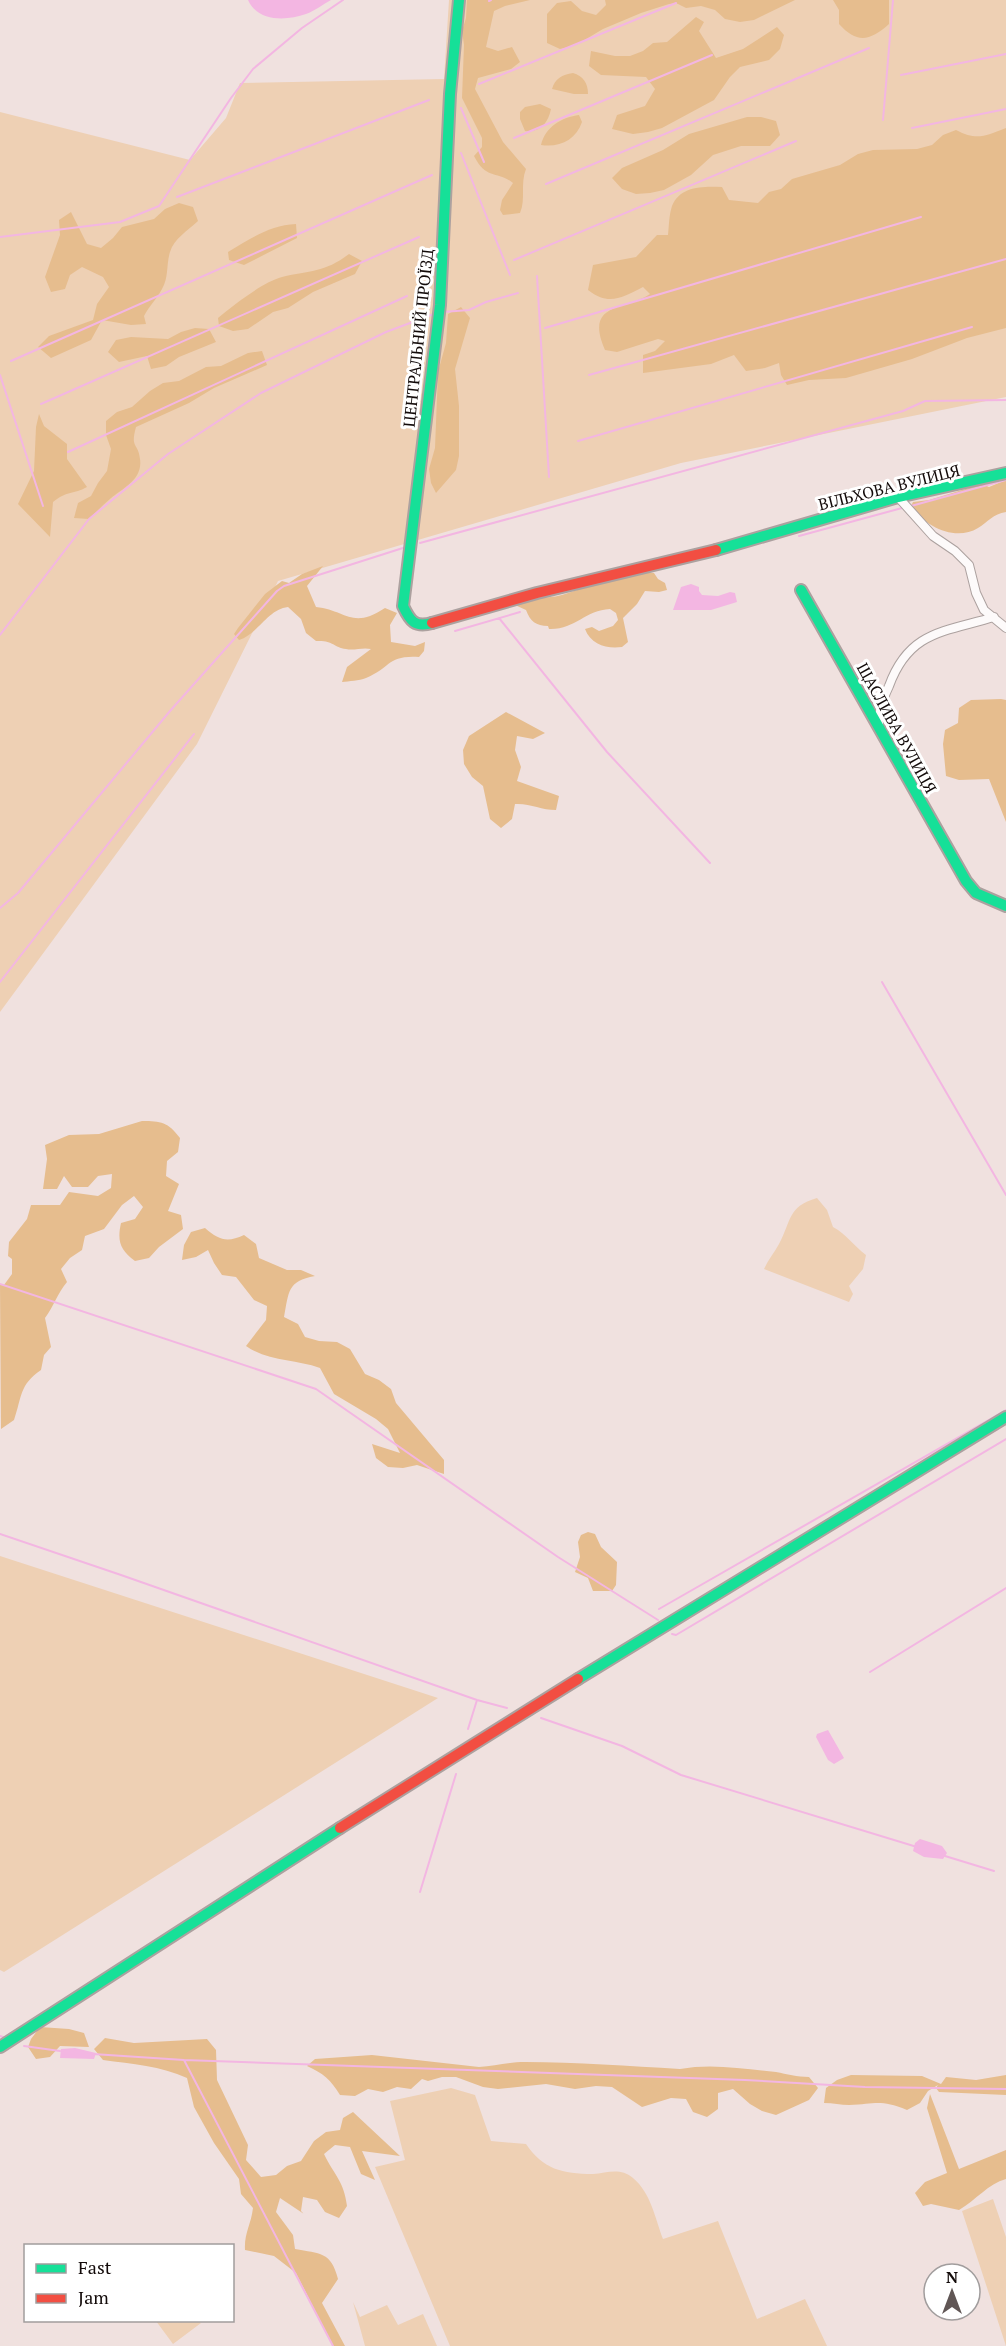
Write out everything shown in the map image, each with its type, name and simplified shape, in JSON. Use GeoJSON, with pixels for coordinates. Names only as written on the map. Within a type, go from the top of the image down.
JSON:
{"type":"FeatureCollection","features":[{"type":"Feature","properties":{"kind":"street","name":"ЦЕНТРАЛЬНИЙ ПРОЇЗД"},"geometry":{"type":"LineString","coordinates":[[403,606],[440,305],[450,94],[459,0]]}},
{"type":"Feature","properties":{"kind":"street","name":"ВІЛЬХОВА ВУЛИЦЯ"},"geometry":{"type":"LineString","coordinates":[[403,606],[408,619],[422,626],[537,593],[704,553],[898,497],[1006,473]]}},
{"type":"Feature","properties":{"kind":"street"},"geometry":{"type":"LineString","coordinates":[[898,497],[933,536],[955,551],[969,565],[976,593],[984,610],[1006,628]]}},
{"type":"Feature","properties":{"kind":"street","name":"ЩАСЛИВА ВУЛИЦЯ"},"geometry":{"type":"LineString","coordinates":[[801,590],[966,881],[976,893],[1006,906]]}},
{"type":"Feature","properties":{"kind":"street"},"geometry":{"type":"LineString","coordinates":[[879,726],[878,714],[891,679],[908,650],[934,633],[994,617]]}},
{"type":"Feature","properties":{"kind":"street"},"geometry":{"type":"LineString","coordinates":[[0,2047],[414,1780],[1006,1417]]}},
{"type":"Feature","properties":{"kind":"shaded area"},"geometry":{"type":"Polygon","coordinates":[[[248,0],[331,0],[306,14],[290,18],[273,18],[258,12],[248,0]]]}},
{"type":"Feature","properties":{"kind":"shaded area"},"geometry":{"type":"Polygon","coordinates":[[[449,0],[1006,0],[1006,397],[681,463],[278,581],[197,744],[0,1012],[0,112],[190,160],[226,118],[240,83],[444,79],[449,0]]]}},
{"type":"Feature","properties":{"kind":"shaded area"},"geometry":{"type":"Polygon","coordinates":[[[467,0],[530,0],[494,11],[486,47],[498,51],[512,47],[520,62],[511,69],[478,78],[475,89],[503,142],[526,169],[520,213],[503,215],[500,210],[502,200],[513,183],[483,169],[474,156],[482,147],[482,138],[462,98],[464,45],[462,31],[466,18],[467,0]]]}},
{"type":"Feature","properties":{"kind":"shaded area"},"geometry":{"type":"Polygon","coordinates":[[[605,0],[795,0],[754,20],[740,22],[725,19],[715,10],[701,6],[686,8],[676,3],[669,4],[603,29],[576,45],[560,49],[547,43],[547,14],[557,3],[571,1],[582,11],[596,15],[606,5],[605,0]]]}},
{"type":"Feature","properties":{"kind":"shaded area"},"geometry":{"type":"Polygon","coordinates":[[[833,0],[889,0],[889,24],[870,37],[852,35],[839,24],[839,10],[833,0]]]}},
{"type":"Feature","properties":{"kind":"shaded area"},"geometry":{"type":"Polygon","coordinates":[[[696,17],[704,22],[699,31],[716,58],[743,49],[777,27],[784,35],[780,49],[769,60],[740,67],[714,100],[662,128],[633,134],[612,129],[617,115],[645,106],[655,89],[646,77],[601,75],[589,66],[591,51],[615,56],[630,56],[643,51],[653,43],[667,42],[696,17]]]}},
{"type":"Feature","properties":{"kind":"shaded area"},"geometry":{"type":"Polygon","coordinates":[[[573,73],[584,80],[588,94],[574,94],[552,89],[560,78],[573,73]]]}},
{"type":"Feature","properties":{"kind":"shaded area"},"geometry":{"type":"Polygon","coordinates":[[[540,104],[551,109],[548,119],[539,129],[525,131],[520,112],[525,107],[540,104]]]}},
{"type":"Feature","properties":{"kind":"shaded area"},"geometry":{"type":"Polygon","coordinates":[[[579,115],[582,122],[576,134],[571,138],[560,144],[541,145],[546,133],[555,124],[579,115]]]}},
{"type":"Feature","properties":{"kind":"shaded area"},"geometry":{"type":"Polygon","coordinates":[[[747,117],[761,117],[776,121],[780,135],[770,146],[741,146],[713,155],[691,175],[664,190],[636,194],[622,189],[612,178],[622,168],[663,150],[689,134],[747,117]]]}},
{"type":"Feature","properties":{"kind":"shaded area"},"geometry":{"type":"Polygon","coordinates":[[[1006,128],[1006,328],[967,338],[912,359],[846,378],[809,380],[787,385],[781,375],[779,363],[746,371],[734,355],[711,364],[643,373],[643,355],[655,351],[665,341],[658,339],[617,352],[605,350],[600,335],[600,323],[603,316],[610,310],[650,294],[643,287],[615,299],[595,295],[588,290],[593,265],[636,257],[657,235],[668,235],[672,206],[676,199],[686,191],[700,187],[722,187],[729,200],[758,203],[769,192],[781,189],[792,179],[840,165],[858,154],[873,150],[917,149],[932,145],[943,135],[956,130],[981,136],[1006,128]]]}},
{"type":"Feature","properties":{"kind":"shaded area"},"geometry":{"type":"Polygon","coordinates":[[[179,203],[193,207],[198,221],[181,235],[172,247],[164,284],[144,316],[146,324],[131,325],[102,320],[91,340],[51,358],[38,347],[49,336],[93,320],[97,304],[109,287],[103,277],[82,267],[70,275],[65,289],[51,292],[45,277],[60,235],[59,220],[71,212],[87,244],[101,248],[122,227],[154,219],[165,209],[179,203]]]}},
{"type":"Feature","properties":{"kind":"shaded area"},"geometry":{"type":"Polygon","coordinates":[[[296,224],[297,238],[244,265],[229,260],[228,252],[252,238],[278,227],[296,224]]]}},
{"type":"Feature","properties":{"kind":"shaded area"},"geometry":{"type":"Polygon","coordinates":[[[349,254],[362,261],[355,274],[313,292],[288,308],[273,312],[248,329],[233,331],[219,326],[218,318],[258,288],[282,277],[324,268],[349,254]]]}},
{"type":"Feature","properties":{"kind":"shaded area"},"geometry":{"type":"Polygon","coordinates":[[[461,307],[470,318],[455,369],[459,406],[459,456],[456,470],[436,493],[431,483],[429,469],[435,448],[438,372],[446,343],[448,314],[461,307]]]}},
{"type":"Feature","properties":{"kind":"shaded area"},"geometry":{"type":"Polygon","coordinates":[[[195,328],[209,329],[216,342],[179,357],[166,366],[151,369],[147,356],[119,362],[108,352],[116,340],[131,337],[168,339],[195,328]]]}},
{"type":"Feature","properties":{"kind":"shaded area"},"geometry":{"type":"Polygon","coordinates":[[[262,351],[267,365],[214,388],[189,403],[136,427],[134,442],[139,454],[140,466],[135,478],[89,519],[74,518],[78,503],[91,496],[107,471],[111,449],[106,435],[106,421],[117,412],[132,407],[163,383],[179,381],[206,367],[221,366],[248,353],[262,351]]]}},
{"type":"Feature","properties":{"kind":"shaded area"},"geometry":{"type":"Polygon","coordinates":[[[39,414],[44,426],[67,444],[67,459],[87,487],[53,502],[50,537],[18,504],[34,471],[36,427],[39,414]]]}},
{"type":"Feature","properties":{"kind":"shaded area"},"geometry":{"type":"Polygon","coordinates":[[[1006,480],[1006,512],[994,516],[969,532],[941,530],[924,520],[911,506],[913,502],[929,500],[982,484],[989,487],[1006,480]]]}},
{"type":"Feature","properties":{"kind":"shaded area"},"geometry":{"type":"Polygon","coordinates":[[[323,566],[307,586],[316,607],[357,618],[365,618],[385,608],[397,613],[390,625],[391,642],[415,646],[425,642],[424,651],[419,657],[401,658],[366,678],[342,682],[347,667],[371,649],[342,648],[316,641],[306,633],[301,619],[288,607],[275,612],[246,637],[239,640],[234,634],[265,594],[282,581],[289,583],[302,574],[323,566]]]}},
{"type":"Feature","properties":{"kind":"shaded area"},"geometry":{"type":"Polygon","coordinates":[[[646,572],[654,573],[665,583],[667,590],[645,591],[637,604],[623,618],[628,642],[622,647],[600,645],[591,639],[585,629],[592,627],[599,631],[613,626],[618,620],[616,613],[610,609],[601,610],[566,626],[549,629],[548,626],[534,622],[526,610],[515,605],[527,600],[559,596],[646,572]]]}},
{"type":"Feature","properties":{"kind":"shaded area"},"geometry":{"type":"Polygon","coordinates":[[[691,584],[699,587],[702,595],[718,596],[730,592],[735,593],[737,602],[711,610],[673,610],[681,587],[691,584]]]}},
{"type":"Feature","properties":{"kind":"shaded area"},"geometry":{"type":"Polygon","coordinates":[[[971,700],[1006,700],[1006,822],[989,779],[959,780],[946,776],[943,744],[945,730],[958,723],[959,708],[971,700]]]}},
{"type":"Feature","properties":{"kind":"shaded area"},"geometry":{"type":"Polygon","coordinates":[[[506,712],[545,733],[533,739],[517,736],[515,750],[521,767],[517,781],[559,796],[556,810],[515,804],[512,819],[501,828],[490,819],[483,786],[472,777],[464,764],[463,750],[469,736],[506,712]]]}},
{"type":"Feature","properties":{"kind":"shaded area"},"geometry":{"type":"Polygon","coordinates":[[[142,1121],[164,1124],[180,1138],[178,1152],[167,1161],[166,1176],[179,1184],[168,1211],[181,1215],[183,1229],[159,1247],[149,1258],[135,1261],[123,1249],[119,1235],[121,1223],[135,1219],[143,1207],[134,1196],[122,1205],[104,1229],[85,1236],[82,1250],[70,1258],[61,1269],[67,1282],[45,1318],[51,1347],[44,1355],[41,1370],[25,1386],[14,1420],[1,1429],[0,1285],[4,1285],[12,1274],[12,1259],[8,1256],[9,1242],[27,1219],[31,1205],[60,1205],[69,1192],[98,1196],[111,1188],[112,1174],[98,1176],[88,1187],[72,1187],[64,1176],[57,1189],[43,1189],[47,1159],[45,1145],[69,1135],[99,1134],[142,1121]]]}},
{"type":"Feature","properties":{"kind":"shaded area"},"geometry":{"type":"Polygon","coordinates":[[[817,1198],[827,1210],[833,1227],[866,1255],[863,1269],[849,1286],[853,1294],[849,1302],[764,1269],[795,1210],[817,1198]]]}},
{"type":"Feature","properties":{"kind":"shaded area"},"geometry":{"type":"Polygon","coordinates":[[[205,1228],[223,1239],[233,1239],[244,1235],[256,1244],[259,1258],[287,1270],[301,1270],[315,1276],[294,1285],[289,1294],[284,1317],[298,1324],[305,1337],[337,1342],[350,1349],[365,1374],[391,1389],[396,1403],[444,1460],[444,1474],[417,1465],[403,1468],[388,1467],[376,1458],[372,1444],[400,1453],[388,1429],[376,1419],[334,1394],[320,1368],[273,1358],[246,1346],[266,1320],[267,1306],[254,1300],[236,1277],[222,1275],[208,1250],[196,1257],[182,1260],[184,1245],[191,1232],[205,1228]]]}},
{"type":"Feature","properties":{"kind":"shaded area"},"geometry":{"type":"Polygon","coordinates":[[[588,1532],[595,1534],[601,1547],[617,1562],[616,1585],[612,1591],[593,1591],[588,1578],[575,1572],[580,1557],[578,1542],[581,1535],[588,1532]]]}},
{"type":"Feature","properties":{"kind":"shaded area"},"geometry":{"type":"Polygon","coordinates":[[[0,1556],[438,1698],[4,1972],[0,1970],[0,1556]]]}},
{"type":"Feature","properties":{"kind":"shaded area"},"geometry":{"type":"Polygon","coordinates":[[[828,1730],[844,1758],[834,1764],[828,1760],[816,1737],[817,1734],[828,1730]]]}},
{"type":"Feature","properties":{"kind":"shaded area"},"geometry":{"type":"Polygon","coordinates":[[[920,1839],[942,1846],[947,1853],[943,1859],[924,1857],[913,1851],[915,1843],[920,1839]]]}},
{"type":"Feature","properties":{"kind":"shaded area"},"geometry":{"type":"Polygon","coordinates":[[[40,2027],[69,2029],[84,2033],[89,2047],[60,2046],[50,2057],[36,2059],[28,2047],[40,2027]]]}},
{"type":"Feature","properties":{"kind":"shaded area"},"geometry":{"type":"Polygon","coordinates":[[[105,2038],[134,2043],[207,2039],[216,2050],[217,2080],[248,2145],[246,2160],[261,2177],[276,2175],[287,2166],[301,2161],[314,2141],[326,2132],[340,2130],[343,2118],[353,2112],[400,2156],[362,2151],[375,2180],[361,2174],[350,2147],[335,2145],[324,2154],[346,2197],[347,2206],[339,2218],[325,2212],[317,2200],[303,2197],[301,2211],[304,2214],[280,2198],[276,2212],[293,2235],[295,2249],[318,2253],[332,2263],[338,2279],[322,2303],[345,2346],[333,2346],[296,2273],[274,2256],[245,2250],[253,2208],[241,2194],[239,2179],[214,2143],[194,2107],[187,2078],[157,2068],[103,2060],[94,2049],[105,2038]]]}},
{"type":"Feature","properties":{"kind":"shaded area"},"geometry":{"type":"Polygon","coordinates":[[[75,2048],[96,2053],[94,2059],[60,2058],[61,2049],[75,2048]]]}},
{"type":"Feature","properties":{"kind":"shaded area"},"geometry":{"type":"Polygon","coordinates":[[[372,2055],[479,2067],[525,2062],[680,2069],[728,2067],[809,2077],[818,2088],[809,2100],[776,2115],[750,2104],[733,2089],[718,2093],[718,2109],[707,2117],[693,2112],[686,2099],[671,2098],[642,2107],[612,2087],[596,2086],[575,2089],[546,2084],[498,2089],[483,2087],[456,2077],[442,2077],[428,2081],[422,2079],[411,2089],[397,2087],[383,2092],[368,2089],[355,2096],[340,2095],[326,2078],[307,2066],[315,2059],[372,2055]]]}},
{"type":"Feature","properties":{"kind":"shaded area"},"geometry":{"type":"Polygon","coordinates":[[[851,2075],[922,2076],[941,2084],[946,2077],[976,2080],[1006,2075],[1006,2095],[939,2092],[936,2088],[938,2085],[928,2091],[920,2103],[907,2110],[884,2103],[849,2105],[824,2103],[826,2088],[837,2080],[851,2075]]]}},
{"type":"Feature","properties":{"kind":"shaded area"},"geometry":{"type":"Polygon","coordinates":[[[451,2088],[475,2095],[491,2141],[526,2144],[539,2159],[563,2171],[593,2174],[618,2172],[633,2178],[648,2198],[663,2239],[718,2221],[757,2319],[805,2299],[827,2346],[450,2346],[375,2167],[405,2160],[390,2101],[451,2088]]]}},
{"type":"Feature","properties":{"kind":"shaded area"},"geometry":{"type":"Polygon","coordinates":[[[930,2094],[959,2169],[1006,2150],[1006,2179],[993,2185],[959,2210],[931,2204],[923,2206],[915,2193],[925,2182],[947,2173],[927,2108],[930,2094]]]}},
{"type":"Feature","properties":{"kind":"shaded area"},"geometry":{"type":"Polygon","coordinates":[[[993,2199],[1006,2237],[1006,2346],[982,2272],[982,2262],[979,2262],[962,2211],[993,2199]]]}},
{"type":"Feature","properties":{"kind":"shaded area"},"geometry":{"type":"Polygon","coordinates":[[[353,2302],[360,2317],[387,2305],[398,2325],[423,2314],[437,2346],[365,2346],[353,2302]]]}},
{"type":"Feature","properties":{"kind":"shaded area"},"geometry":{"type":"Polygon","coordinates":[[[157,2322],[201,2323],[173,2344],[157,2322]]]}},
{"type":"Feature","properties":{"kind":"waterway"},"geometry":{"type":"LineString","coordinates":[[0,237],[120,222],[159,206],[253,69],[302,28],[343,0]]}},
{"type":"Feature","properties":{"kind":"waterway"},"geometry":{"type":"LineString","coordinates":[[883,120],[893,0]]}},
{"type":"Feature","properties":{"kind":"waterway"},"geometry":{"type":"LineString","coordinates":[[479,84],[676,3]]}},
{"type":"Feature","properties":{"kind":"waterway"},"geometry":{"type":"LineString","coordinates":[[546,184],[869,48]]}},
{"type":"Feature","properties":{"kind":"waterway"},"geometry":{"type":"LineString","coordinates":[[901,75],[1006,54]]}},
{"type":"Feature","properties":{"kind":"waterway"},"geometry":{"type":"LineString","coordinates":[[514,138],[712,55]]}},
{"type":"Feature","properties":{"kind":"waterway"},"geometry":{"type":"LineString","coordinates":[[177,197],[429,100]]}},
{"type":"Feature","properties":{"kind":"waterway"},"geometry":{"type":"LineString","coordinates":[[461,108],[484,162]]}},
{"type":"Feature","properties":{"kind":"waterway"},"geometry":{"type":"LineString","coordinates":[[912,128],[1006,109]]}},
{"type":"Feature","properties":{"kind":"waterway"},"geometry":{"type":"LineString","coordinates":[[514,260],[796,141]]}},
{"type":"Feature","properties":{"kind":"waterway"},"geometry":{"type":"LineString","coordinates":[[461,153],[510,275]]}},
{"type":"Feature","properties":{"kind":"waterway"},"geometry":{"type":"LineString","coordinates":[[11,361],[432,175]]}},
{"type":"Feature","properties":{"kind":"waterway"},"geometry":{"type":"LineString","coordinates":[[545,328],[921,217]]}},
{"type":"Feature","properties":{"kind":"waterway"},"geometry":{"type":"LineString","coordinates":[[41,404],[419,237]]}},
{"type":"Feature","properties":{"kind":"waterway"},"geometry":{"type":"LineString","coordinates":[[589,375],[1006,259]]}},
{"type":"Feature","properties":{"kind":"waterway"},"geometry":{"type":"LineString","coordinates":[[537,276],[549,477]]}},
{"type":"Feature","properties":{"kind":"waterway"},"geometry":{"type":"LineString","coordinates":[[443,312],[469,310],[486,302],[518,293]]}},
{"type":"Feature","properties":{"kind":"waterway"},"geometry":{"type":"LineString","coordinates":[[68,452],[407,296]]}},
{"type":"Feature","properties":{"kind":"waterway"},"geometry":{"type":"LineString","coordinates":[[0,635],[89,519],[168,454],[261,393],[386,332],[434,314]]}},
{"type":"Feature","properties":{"kind":"waterway"},"geometry":{"type":"LineString","coordinates":[[578,441],[972,327]]}},
{"type":"Feature","properties":{"kind":"waterway"},"geometry":{"type":"LineString","coordinates":[[0,375],[43,506]]}},
{"type":"Feature","properties":{"kind":"waterway"},"geometry":{"type":"LineString","coordinates":[[420,543],[903,411],[925,401],[1006,400]]}},
{"type":"Feature","properties":{"kind":"waterway"},"geometry":{"type":"LineString","coordinates":[[911,506],[1006,480]]}},
{"type":"Feature","properties":{"kind":"waterway"},"geometry":{"type":"LineString","coordinates":[[799,536],[902,508]]}},
{"type":"Feature","properties":{"kind":"waterway"},"geometry":{"type":"LineString","coordinates":[[0,908],[18,893],[170,711],[277,591],[284,586],[406,547]]}},
{"type":"Feature","properties":{"kind":"waterway"},"geometry":{"type":"LineString","coordinates":[[455,631],[520,612]]}},
{"type":"Feature","properties":{"kind":"waterway"},"geometry":{"type":"LineString","coordinates":[[499,618],[607,752],[710,863]]}},
{"type":"Feature","properties":{"kind":"waterway"},"geometry":{"type":"LineString","coordinates":[[0,982],[194,734]]}},
{"type":"Feature","properties":{"kind":"waterway"},"geometry":{"type":"LineString","coordinates":[[882,982],[1006,1195]]}},
{"type":"Feature","properties":{"kind":"waterway"},"geometry":{"type":"LineString","coordinates":[[0,1284],[316,1389],[558,1557],[658,1620]]}},
{"type":"Feature","properties":{"kind":"waterway"},"geometry":{"type":"LineString","coordinates":[[659,1609],[1006,1410]]}},
{"type":"Feature","properties":{"kind":"waterway"},"geometry":{"type":"LineString","coordinates":[[672,1634],[676,1635],[1006,1439]]}},
{"type":"Feature","properties":{"kind":"waterway"},"geometry":{"type":"LineString","coordinates":[[0,1534],[477,1700],[507,1708]]}},
{"type":"Feature","properties":{"kind":"waterway"},"geometry":{"type":"LineString","coordinates":[[870,1672],[1006,1588]]}},
{"type":"Feature","properties":{"kind":"waterway"},"geometry":{"type":"LineString","coordinates":[[468,1729],[477,1700]]}},
{"type":"Feature","properties":{"kind":"waterway"},"geometry":{"type":"LineString","coordinates":[[541,1718],[622,1746],[681,1775],[917,1847]]}},
{"type":"Feature","properties":{"kind":"waterway"},"geometry":{"type":"LineString","coordinates":[[420,1892],[456,1774]]}},
{"type":"Feature","properties":{"kind":"waterway"},"geometry":{"type":"LineString","coordinates":[[945,1856],[994,1871]]}},
{"type":"Feature","properties":{"kind":"waterway"},"geometry":{"type":"LineString","coordinates":[[0,2036],[6,2038]]}},
{"type":"Feature","properties":{"kind":"waterway"},"geometry":{"type":"LineString","coordinates":[[24,2046],[60,2051]]}},
{"type":"Feature","properties":{"kind":"waterway"},"geometry":{"type":"LineString","coordinates":[[93,2054],[184,2060],[333,2346]]}},
{"type":"Feature","properties":{"kind":"waterway"},"geometry":{"type":"LineString","coordinates":[[184,2060],[745,2080],[865,2087],[1006,2089]]}},
{"type":"Feature","properties":{"kind":"traffic: fast"},"geometry":{"type":"LineString","coordinates":[[432,623],[417,624],[408,616],[403,606],[440,305],[450,94],[459,0]]}},
{"type":"Feature","properties":{"kind":"traffic: fast"},"geometry":{"type":"LineString","coordinates":[[716,550],[898,497],[1006,473]]}},
{"type":"Feature","properties":{"kind":"traffic: fast"},"geometry":{"type":"LineString","coordinates":[[801,590],[966,881],[976,893],[1006,906]]}},
{"type":"Feature","properties":{"kind":"traffic: fast"},"geometry":{"type":"LineString","coordinates":[[578,1679],[1006,1417]]}},
{"type":"Feature","properties":{"kind":"traffic: fast"},"geometry":{"type":"LineString","coordinates":[[0,2047],[340,1828]]}},
{"type":"Feature","properties":{"kind":"traffic: jam"},"geometry":{"type":"LineString","coordinates":[[432,623],[537,593],[716,550]]}},
{"type":"Feature","properties":{"kind":"traffic: jam"},"geometry":{"type":"LineString","coordinates":[[340,1828],[578,1679]]}}]}
